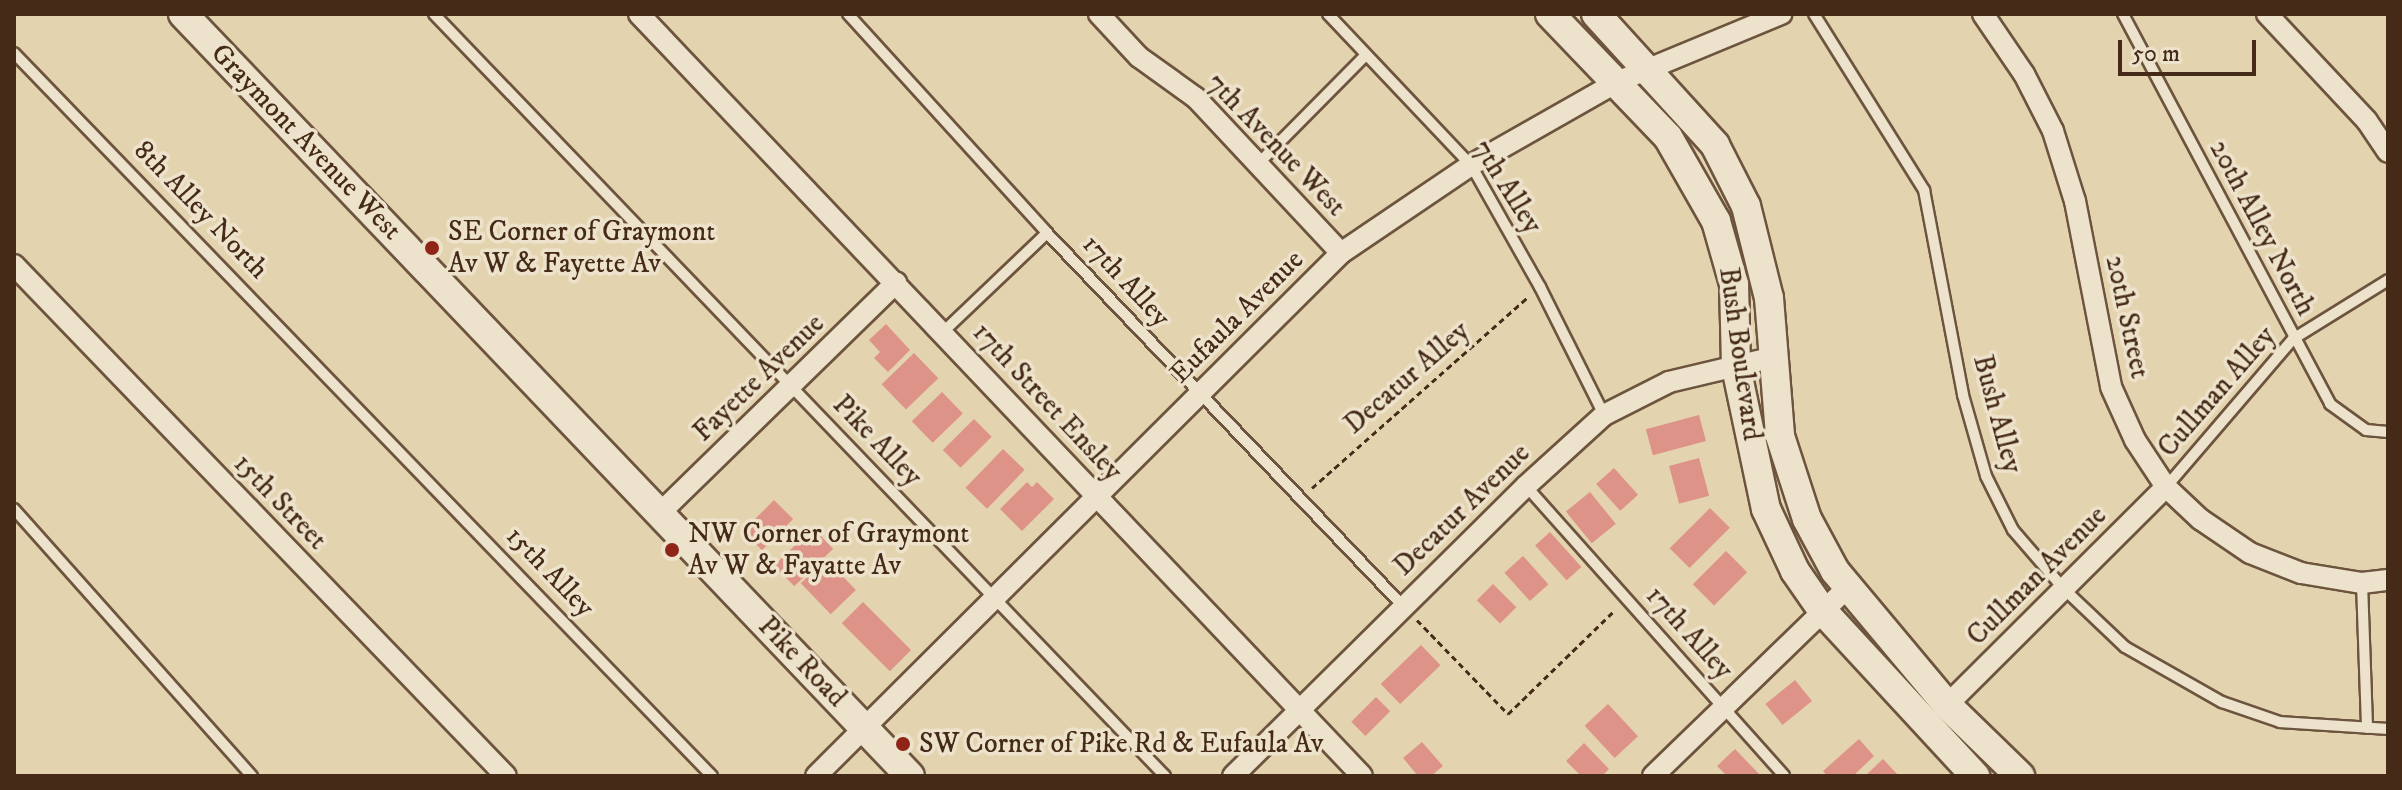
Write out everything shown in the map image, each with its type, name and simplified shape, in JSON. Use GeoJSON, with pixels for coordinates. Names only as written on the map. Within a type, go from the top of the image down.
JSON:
{"type":"FeatureCollection","features":[{"type":"Feature","properties":{"kind":"main road","name":"Graymont Avenue West"},"geometry":{"type":"LineString","coordinates":[[183,14],[660,513]]}},
{"type":"Feature","properties":{"kind":"main road","name":"Bush Boulevard"},"geometry":{"type":"LineString","coordinates":[[1550,14],[1668,137],[1716,221],[1734,284],[1736,367],[1766,509],[1795,571],[1822,610],[1975,776]]}},
{"type":"Feature","properties":{"kind":"main road","name":"Bush Boulevard"},"geometry":{"type":"LineString","coordinates":[[1596,14],[1650,69],[1715,145],[1746,206],[1769,298],[1780,436],[1807,519],[1835,571],[1947,705],[2020,776]]}},
{"type":"Feature","properties":{"kind":"main road","name":"Pike Road"},"geometry":{"type":"LineString","coordinates":[[660,513],[910,776]]}},
{"type":"Feature","properties":{"kind":"street","name":"17th Street Ensley"},"geometry":{"type":"LineString","coordinates":[[639,14],[1362,776]]}},
{"type":"Feature","properties":{"kind":"street","name":"7th Avenue West"},"geometry":{"type":"LineString","coordinates":[[1099,14],[1139,57],[1196,98],[1341,253]]}},
{"type":"Feature","properties":{"kind":"street","name":"Eufaula Avenue"},"geometry":{"type":"LineString","coordinates":[[816,776],[993,596],[1341,253],[1471,165],[1617,82],[1781,14]]}},
{"type":"Feature","properties":{"kind":"street","name":"20th Street"},"geometry":{"type":"LineString","coordinates":[[1983,14],[2024,74],[2053,131],[2075,201],[2111,387],[2135,440],[2166,487],[2200,519],[2250,553],[2301,573],[2362,583],[2388,580]]}},
{"type":"Feature","properties":{"kind":"street"},"geometry":{"type":"LineString","coordinates":[[2267,14],[2367,121],[2388,152]]}},
{"type":"Feature","properties":{"kind":"street","name":"15th Street"},"geometry":{"type":"LineString","coordinates":[[14,265],[506,776]]}},
{"type":"Feature","properties":{"kind":"street","name":"Fayette Avenue"},"geometry":{"type":"LineString","coordinates":[[660,513],[896,283]]}},
{"type":"Feature","properties":{"kind":"street","name":"Decatur Avenue"},"geometry":{"type":"LineString","coordinates":[[1233,776],[1526,486],[1604,415],[1669,382],[1774,357]]}},
{"type":"Feature","properties":{"kind":"street","name":"Cullman Avenue"},"geometry":{"type":"LineString","coordinates":[[1947,705],[2166,487]]}},
{"type":"Feature","properties":{"kind":"street"},"geometry":{"type":"LineString","coordinates":[[1653,776],[1848,587]]}},
{"type":"Feature","properties":{"kind":"lane","name":"Pike Alley"},"geometry":{"type":"LineString","coordinates":[[434,14],[586,176],[1165,776]]}},
{"type":"Feature","properties":{"kind":"lane","name":"17th Alley"},"geometry":{"type":"LineString","coordinates":[[848,14],[1047,233],[1403,606]]}},
{"type":"Feature","properties":{"kind":"lane","name":"7th Alley"},"geometry":{"type":"LineString","coordinates":[[1328,14],[1471,165],[1540,287],[1604,415]]}},
{"type":"Feature","properties":{"kind":"lane","name":"Bush Alley"},"geometry":{"type":"LineString","coordinates":[[1814,14],[1924,190],[1963,395],[1986,476],[2013,530],[2064,589],[2125,647],[2222,702],[2280,722],[2367,728]]}},
{"type":"Feature","properties":{"kind":"lane","name":"20th Alley North"},"geometry":{"type":"LineString","coordinates":[[2123,14],[2330,404],[2366,430],[2388,432]]}},
{"type":"Feature","properties":{"kind":"lane","name":"8th Alley North"},"geometry":{"type":"LineString","coordinates":[[14,53],[353,401]]}},
{"type":"Feature","properties":{"kind":"lane"},"geometry":{"type":"LineString","coordinates":[[1258,164],[1366,55]]}},
{"type":"Feature","properties":{"kind":"lane"},"geometry":{"type":"LineString","coordinates":[[943,332],[1047,233]]}},
{"type":"Feature","properties":{"kind":"lane","name":"Cullman Alley"},"geometry":{"type":"LineString","coordinates":[[2166,487],[2293,339],[2388,280]]}},
{"type":"Feature","properties":{"kind":"lane","name":"15th Alley"},"geometry":{"type":"LineString","coordinates":[[353,401],[712,776]]}},
{"type":"Feature","properties":{"kind":"lane","name":"17th Alley"},"geometry":{"type":"LineString","coordinates":[[1526,486],[1784,776]]}},
{"type":"Feature","properties":{"kind":"lane"},"geometry":{"type":"LineString","coordinates":[[14,509],[252,776]]}},
{"type":"Feature","properties":{"kind":"lane"},"geometry":{"type":"LineString","coordinates":[[2362,583],[2367,728],[2388,729]]}},
{"type":"Feature","properties":{"kind":"path","name":"Decatur Alley"},"geometry":{"type":"LineString","coordinates":[[1300,499],[1540,287]]}},
{"type":"Feature","properties":{"kind":"path"},"geometry":{"type":"LineString","coordinates":[[1403,606],[1508,714],[1627,599]]}},
{"type":"Feature","properties":{"kind":"building"},"geometry":{"type":"Polygon","coordinates":[[[886,324],[910,350],[888,372],[874,358],[880,352],[869,340],[886,324]]]}},
{"type":"Feature","properties":{"kind":"building"},"geometry":{"type":"Polygon","coordinates":[[[914,353],[938,378],[906,409],[882,384],[914,353]]]}},
{"type":"Feature","properties":{"kind":"building"},"geometry":{"type":"Polygon","coordinates":[[[942,392],[963,414],[933,443],[912,421],[942,392]]]}},
{"type":"Feature","properties":{"kind":"building"},"geometry":{"type":"Polygon","coordinates":[[[1699,415],[1706,441],[1653,455],[1646,429],[1699,415]]]}},
{"type":"Feature","properties":{"kind":"building"},"geometry":{"type":"Polygon","coordinates":[[[974,419],[992,437],[961,468],[943,450],[974,419]]]}},
{"type":"Feature","properties":{"kind":"building"},"geometry":{"type":"Polygon","coordinates":[[[1003,449],[1025,470],[987,509],[965,488],[1003,449]]]}},
{"type":"Feature","properties":{"kind":"building"},"geometry":{"type":"Polygon","coordinates":[[[1699,458],[1709,496],[1679,504],[1669,466],[1699,458]]]}},
{"type":"Feature","properties":{"kind":"building"},"geometry":{"type":"Polygon","coordinates":[[[1614,468],[1638,495],[1620,511],[1596,484],[1614,468]]]}},
{"type":"Feature","properties":{"kind":"building"},"geometry":{"type":"Polygon","coordinates":[[[1027,482],[1032,487],[1037,482],[1054,499],[1022,531],[1000,509],[1027,482]]]}},
{"type":"Feature","properties":{"kind":"building"},"geometry":{"type":"Polygon","coordinates":[[[1590,492],[1616,524],[1592,543],[1566,512],[1590,492]]]}},
{"type":"Feature","properties":{"kind":"building"},"geometry":{"type":"Polygon","coordinates":[[[774,500],[793,519],[762,550],[743,531],[774,500]]]}},
{"type":"Feature","properties":{"kind":"building"},"geometry":{"type":"Polygon","coordinates":[[[1710,508],[1730,528],[1689,568],[1670,548],[1710,508]]]}},
{"type":"Feature","properties":{"kind":"building"},"geometry":{"type":"Polygon","coordinates":[[[813,528],[833,549],[794,586],[774,566],[813,528]]]}},
{"type":"Feature","properties":{"kind":"building"},"geometry":{"type":"Polygon","coordinates":[[[1550,532],[1581,567],[1567,580],[1535,545],[1550,532]]]}},
{"type":"Feature","properties":{"kind":"building"},"geometry":{"type":"Polygon","coordinates":[[[1726,551],[1747,572],[1714,605],[1693,584],[1726,551]]]}},
{"type":"Feature","properties":{"kind":"building"},"geometry":{"type":"Polygon","coordinates":[[[1523,556],[1548,584],[1530,601],[1504,573],[1523,556]]]}},
{"type":"Feature","properties":{"kind":"building"},"geometry":{"type":"Polygon","coordinates":[[[826,559],[856,590],[831,614],[801,583],[826,559]]]}},
{"type":"Feature","properties":{"kind":"building"},"geometry":{"type":"Polygon","coordinates":[[[1493,584],[1516,607],[1500,624],[1477,600],[1493,584]]]}},
{"type":"Feature","properties":{"kind":"building"},"geometry":{"type":"Polygon","coordinates":[[[863,602],[911,650],[890,671],[842,623],[863,602]]]}},
{"type":"Feature","properties":{"kind":"building"},"geometry":{"type":"Polygon","coordinates":[[[1421,645],[1440,665],[1400,704],[1381,684],[1421,645]]]}},
{"type":"Feature","properties":{"kind":"building"},"geometry":{"type":"Polygon","coordinates":[[[1795,680],[1812,701],[1782,725],[1765,704],[1795,680]]]}},
{"type":"Feature","properties":{"kind":"building"},"geometry":{"type":"Polygon","coordinates":[[[1376,697],[1390,711],[1365,736],[1351,722],[1376,697]]]}},
{"type":"Feature","properties":{"kind":"building"},"geometry":{"type":"Polygon","coordinates":[[[1608,704],[1638,736],[1615,758],[1585,726],[1608,704]]]}},
{"type":"Feature","properties":{"kind":"building"},"geometry":{"type":"Polygon","coordinates":[[[1859,739],[1874,756],[1853,776],[1827,776],[1823,771],[1859,739]]]}},
{"type":"Feature","properties":{"kind":"building"},"geometry":{"type":"Polygon","coordinates":[[[1422,742],[1443,766],[1431,776],[1418,776],[1403,758],[1422,742]]]}},
{"type":"Feature","properties":{"kind":"building"},"geometry":{"type":"Polygon","coordinates":[[[1584,743],[1609,769],[1602,776],[1581,776],[1566,761],[1584,743]]]}},
{"type":"Feature","properties":{"kind":"building"},"geometry":{"type":"Polygon","coordinates":[[[1735,749],[1761,776],[1727,776],[1717,766],[1735,749]]]}},
{"type":"Feature","properties":{"kind":"building"},"geometry":{"type":"Polygon","coordinates":[[[1883,759],[1899,776],[1865,776],[1883,759]]]}},
{"type":"Feature","properties":{"kind":"place","name":"SE Corner of Graymont Av W & Fayette Av"},"geometry":{"type":"Point","coordinates":[432,248]}},
{"type":"Feature","properties":{"kind":"place","name":"NW Corner of Graymont Av W & Fayatte Av"},"geometry":{"type":"Point","coordinates":[672,550]}},
{"type":"Feature","properties":{"kind":"place","name":"SW Corner of Pike Rd & Eufaula Av"},"geometry":{"type":"Point","coordinates":[903,744]}}]}
